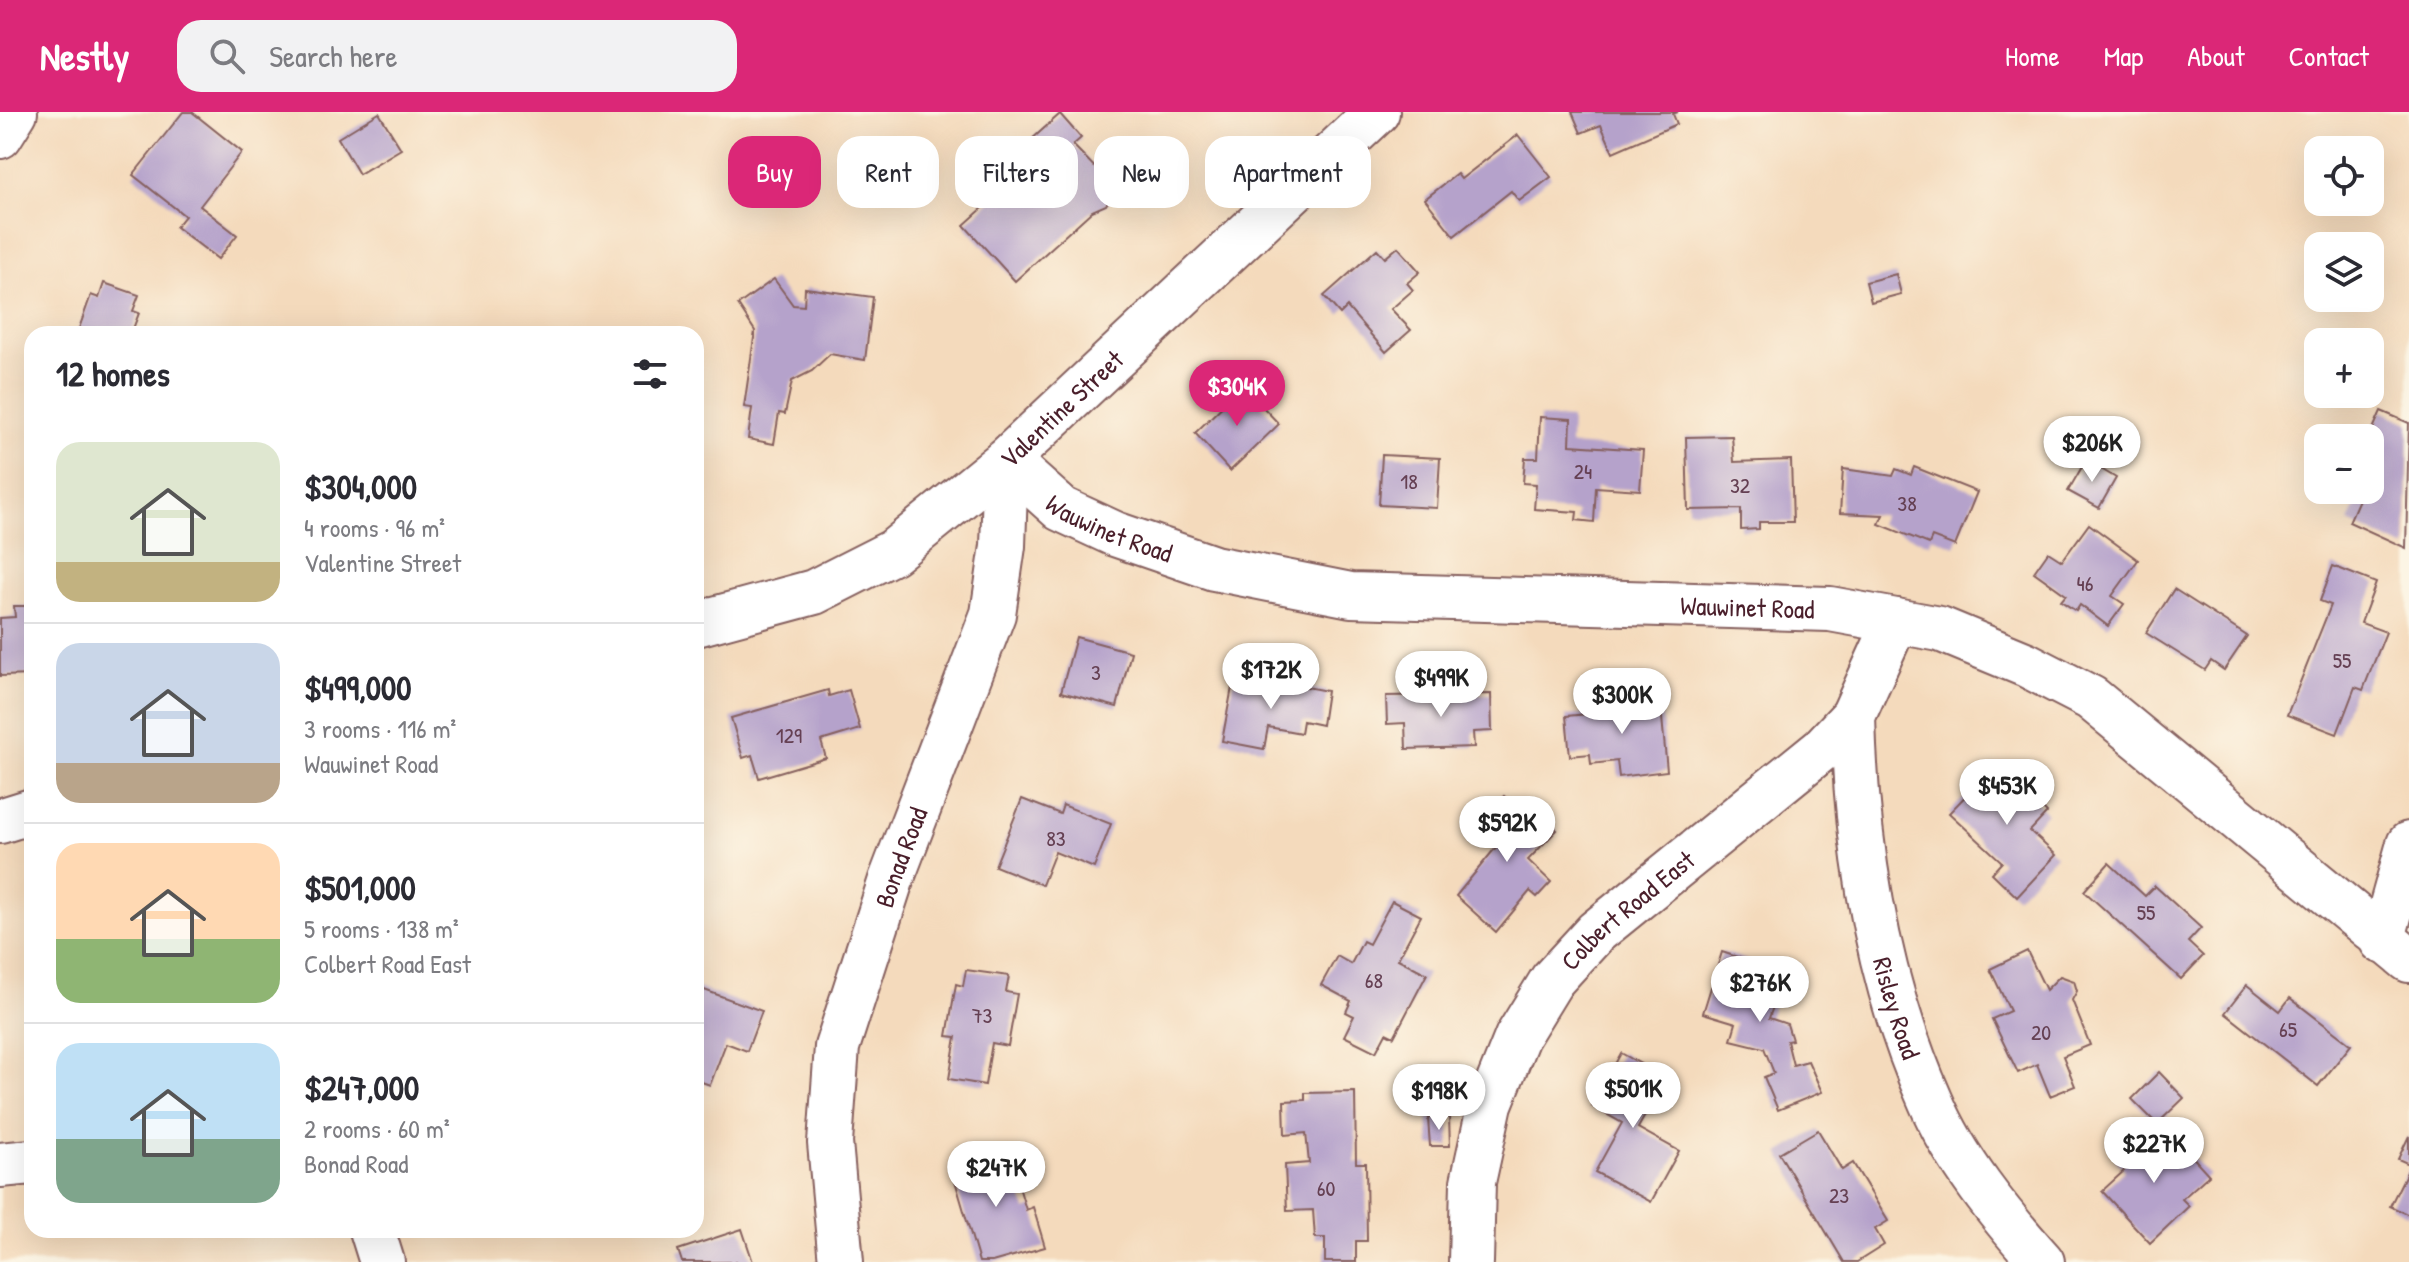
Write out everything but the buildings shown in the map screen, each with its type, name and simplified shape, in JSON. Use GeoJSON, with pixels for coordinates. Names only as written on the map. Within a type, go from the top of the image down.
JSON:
{"type":"FeatureCollection","features":[{"type":"Feature","properties":{"kind":"street"},"geometry":{"type":"LineString","coordinates":[[0,136],[15,112]]}},
{"type":"Feature","properties":{"kind":"street","name":"Valentine Street"},"geometry":{"type":"LineString","coordinates":[[704,622],[814,592],[893,552],[1006,460],[1377,112]]}},
{"type":"Feature","properties":{"kind":"street","name":"Wauwinet Road"},"geometry":{"type":"LineString","coordinates":[[1006,460],[1061,509],[1115,534],[1214,568],[1351,595],[1830,609],[1940,629],[2027,665],[2091,698],[2396,950]]}},
{"type":"Feature","properties":{"kind":"street","name":"Bonad Road"},"geometry":{"type":"LineString","coordinates":[[841,1262],[830,1143],[837,1047],[891,880],[993,614],[1003,546],[1006,460]]}},
{"type":"Feature","properties":{"kind":"street","name":"Colbert Road East"},"geometry":{"type":"LineString","coordinates":[[1471,1262],[1473,1182],[1490,1104],[1517,1037],[1552,980],[1596,932],[1823,748],[1853,716],[1896,621]]}},
{"type":"Feature","properties":{"kind":"street","name":"Risley Road"},"geometry":{"type":"LineString","coordinates":[[1853,716],[1855,802],[1875,927],[1900,1021],[1932,1105],[1979,1184],[2042,1262]]}},
{"type":"Feature","properties":{"kind":"street"},"geometry":{"type":"LineString","coordinates":[[0,821],[24,814]]}},
{"type":"Feature","properties":{"kind":"street"},"geometry":{"type":"LineString","coordinates":[[2396,950],[2409,844]]}},
{"type":"Feature","properties":{"kind":"street"},"geometry":{"type":"LineString","coordinates":[[0,1165],[24,1163]]}},
{"type":"Feature","properties":{"kind":"street"},"geometry":{"type":"LineString","coordinates":[[374,1238],[382,1262]]}}]}
